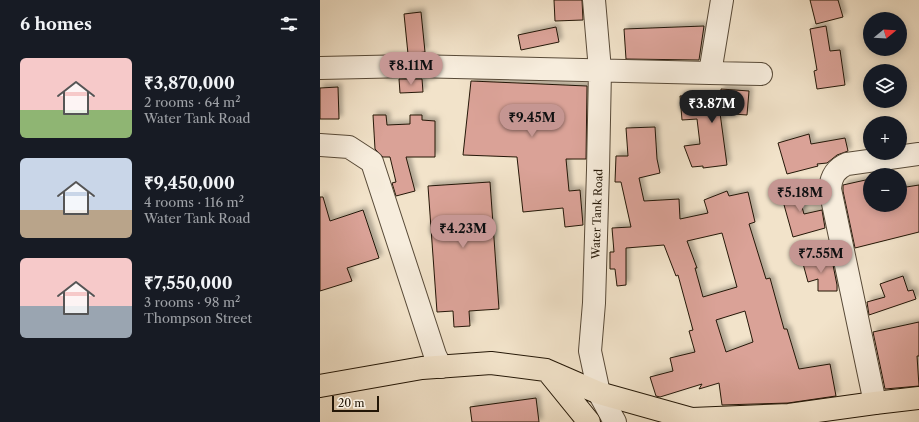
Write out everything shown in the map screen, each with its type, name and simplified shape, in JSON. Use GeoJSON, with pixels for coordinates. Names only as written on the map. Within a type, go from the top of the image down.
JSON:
{"type":"FeatureCollection","features":[{"type":"Feature","properties":{"kind":"main road"},"geometry":{"type":"LineString","coordinates":[[320,386],[422,368],[491,363],[546,370],[599,393],[694,421],[789,415],[919,398]]}},
{"type":"Feature","properties":{"kind":"main road"},"geometry":{"type":"LineString","coordinates":[[546,370],[590,422]]}},
{"type":"Feature","properties":{"kind":"street","name":"Water Tank Road"},"geometry":{"type":"LineString","coordinates":[[594,0],[600,70],[594,303],[590,351],[599,393],[615,422]]}},
{"type":"Feature","properties":{"kind":"street"},"geometry":{"type":"LineString","coordinates":[[710,73],[722,0]]}},
{"type":"Feature","properties":{"kind":"street"},"geometry":{"type":"LineString","coordinates":[[320,68],[412,66],[761,74]]}},
{"type":"Feature","properties":{"kind":"street"},"geometry":{"type":"LineString","coordinates":[[320,145],[348,147],[372,162],[435,354],[441,367]]}},
{"type":"Feature","properties":{"kind":"street"},"geometry":{"type":"LineString","coordinates":[[875,403],[830,189],[831,179],[841,167],[847,164],[919,154]]}},
{"type":"Feature","properties":{"kind":"building"},"geometry":{"type":"Polygon","coordinates":[[[554,0],[582,0],[583,20],[555,21],[554,0]]]}},
{"type":"Feature","properties":{"kind":"building"},"geometry":{"type":"Polygon","coordinates":[[[810,0],[838,0],[843,17],[816,24],[810,0]]]}},
{"type":"Feature","properties":{"kind":"building"},"geometry":{"type":"Polygon","coordinates":[[[421,12],[425,52],[408,54],[404,14],[421,12]]]}},
{"type":"Feature","properties":{"kind":"building"},"geometry":{"type":"Polygon","coordinates":[[[704,26],[699,60],[626,59],[624,29],[704,26]]]}},
{"type":"Feature","properties":{"kind":"building"},"geometry":{"type":"Polygon","coordinates":[[[826,26],[830,51],[840,50],[845,85],[817,89],[814,71],[817,70],[810,29],[826,26]]]}},
{"type":"Feature","properties":{"kind":"building"},"geometry":{"type":"Polygon","coordinates":[[[556,27],[559,42],[521,50],[518,35],[556,27]]]}},
{"type":"Feature","properties":{"kind":"building"},"geometry":{"type":"Polygon","coordinates":[[[399,79],[422,79],[423,92],[400,93],[399,79]]]}},
{"type":"Feature","properties":{"kind":"building"},"geometry":{"type":"Polygon","coordinates":[[[471,81],[587,86],[586,159],[566,159],[569,191],[580,190],[583,225],[565,227],[563,208],[523,212],[517,157],[463,155],[471,81]]]}},
{"type":"Feature","properties":{"kind":"building"},"geometry":{"type":"Polygon","coordinates":[[[338,87],[339,119],[320,119],[320,88],[338,87]]]}},
{"type":"Feature","properties":{"kind":"building"},"geometry":{"type":"Polygon","coordinates":[[[721,89],[749,91],[747,115],[720,113],[727,165],[703,168],[703,166],[692,167],[684,146],[700,144],[697,119],[682,120],[680,96],[721,94],[721,89]]]}},
{"type":"Feature","properties":{"kind":"building"},"geometry":{"type":"Polygon","coordinates":[[[373,115],[386,115],[387,125],[410,124],[410,115],[422,115],[422,120],[435,121],[435,157],[406,157],[415,191],[396,196],[392,183],[396,182],[390,157],[383,157],[375,149],[373,115]]]}},
{"type":"Feature","properties":{"kind":"building"},"geometry":{"type":"Polygon","coordinates":[[[655,127],[657,159],[660,173],[639,178],[644,201],[679,199],[680,219],[708,213],[704,200],[727,191],[729,196],[748,192],[755,222],[749,224],[766,279],[770,278],[784,329],[787,329],[799,369],[830,364],[836,396],[788,403],[722,405],[719,383],[699,389],[702,384],[660,397],[656,396],[650,377],[673,371],[670,358],[695,352],[689,331],[693,330],[678,275],[676,276],[664,245],[626,248],[626,285],[617,286],[615,269],[610,269],[610,252],[614,252],[612,228],[631,227],[621,182],[615,182],[616,156],[628,156],[626,128],[655,127]],[[722,233],[687,241],[697,268],[695,268],[703,297],[737,287],[722,233]],[[745,311],[716,320],[726,352],[753,342],[745,311]]]}},
{"type":"Feature","properties":{"kind":"building"},"geometry":{"type":"Polygon","coordinates":[[[809,134],[811,144],[845,138],[848,151],[837,155],[827,163],[817,164],[818,166],[787,174],[778,143],[809,134]]]}},
{"type":"Feature","properties":{"kind":"building"},"geometry":{"type":"Polygon","coordinates":[[[863,181],[863,212],[907,212],[907,187],[919,185],[919,232],[855,248],[843,185],[863,181]]]}},
{"type":"Feature","properties":{"kind":"building"},"geometry":{"type":"Polygon","coordinates":[[[490,182],[499,309],[469,311],[470,326],[454,327],[453,311],[437,312],[428,186],[490,182]]]}},
{"type":"Feature","properties":{"kind":"building"},"geometry":{"type":"Polygon","coordinates":[[[795,183],[804,214],[822,210],[825,228],[793,237],[779,187],[795,183]]]}},
{"type":"Feature","properties":{"kind":"building"},"geometry":{"type":"Polygon","coordinates":[[[320,197],[323,197],[330,221],[363,210],[379,258],[347,268],[352,281],[320,291],[320,197]]]}},
{"type":"Feature","properties":{"kind":"building"},"geometry":{"type":"Polygon","coordinates":[[[802,260],[832,260],[837,291],[818,291],[818,279],[808,282],[802,260]]]}},
{"type":"Feature","properties":{"kind":"building"},"geometry":{"type":"Polygon","coordinates":[[[903,276],[908,291],[913,290],[916,299],[869,315],[867,302],[885,297],[880,284],[903,276]]]}},
{"type":"Feature","properties":{"kind":"building"},"geometry":{"type":"Polygon","coordinates":[[[919,322],[919,356],[917,356],[919,386],[885,389],[873,332],[919,322]]]}},
{"type":"Feature","properties":{"kind":"building"},"geometry":{"type":"Polygon","coordinates":[[[536,398],[539,422],[472,422],[470,407],[536,398]]]}}]}
